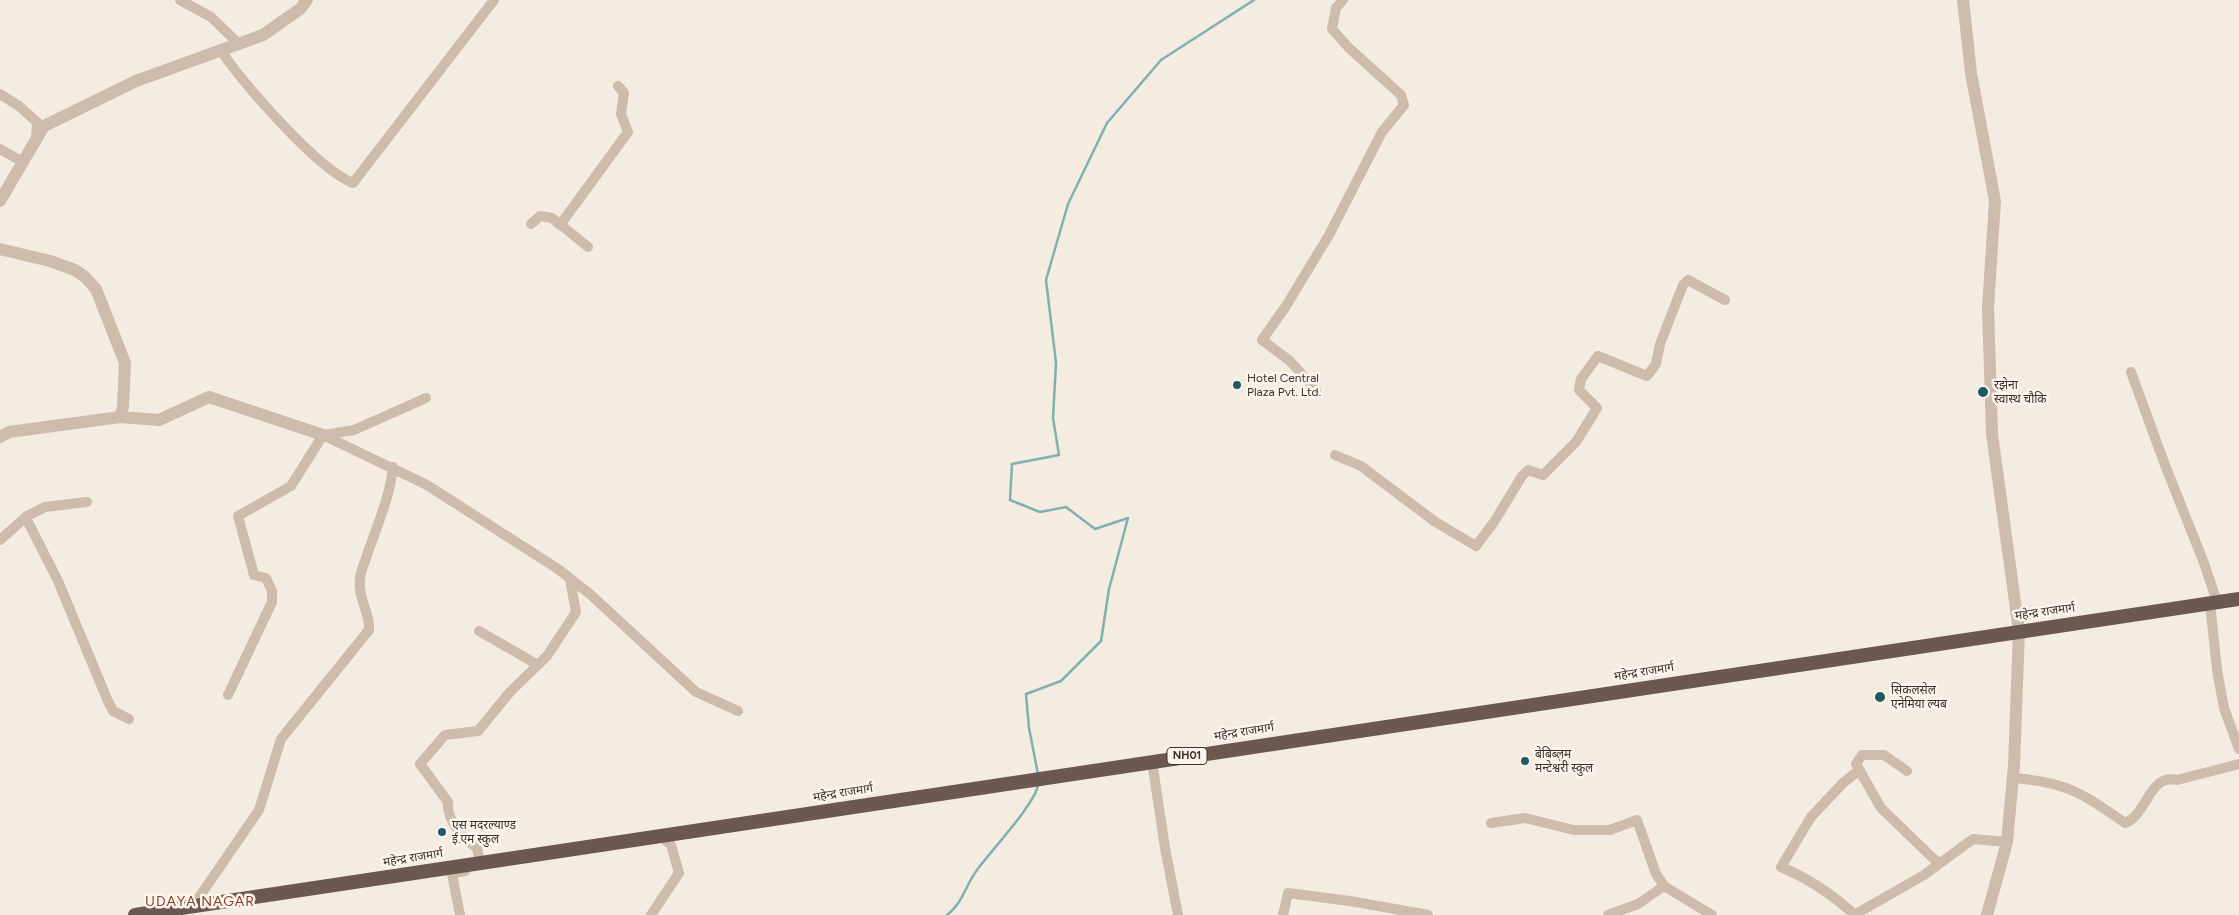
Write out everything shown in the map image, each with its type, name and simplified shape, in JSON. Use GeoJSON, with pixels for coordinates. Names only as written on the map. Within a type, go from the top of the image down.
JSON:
{"type":"FeatureCollection","features":[{"type":"Feature","properties":{"kind":"highway","name":"महेन्द्र राजमार्ग"},"geometry":{"type":"LineString","coordinates":[[135,915],[480,863],[505,861],[2019,630],[2239,599]]}},
{"type":"Feature","properties":{"kind":"street"},"geometry":{"type":"LineString","coordinates":[[180,0],[211,18],[239,44]]}},
{"type":"Feature","properties":{"kind":"street"},"geometry":{"type":"LineString","coordinates":[[0,201],[44,126],[136,81],[263,36],[300,9],[307,0]]}},
{"type":"Feature","properties":{"kind":"street"},"geometry":{"type":"LineString","coordinates":[[221,50],[234,70],[284,125],[340,178],[353,183],[494,0]]}},
{"type":"Feature","properties":{"kind":"street"},"geometry":{"type":"LineString","coordinates":[[1316,390],[1290,361],[1262,340],[1286,306],[1329,235],[1382,132],[1404,105],[1401,95],[1349,48],[1332,29],[1336,8],[1343,0]]}},
{"type":"Feature","properties":{"kind":"street"},"geometry":{"type":"LineString","coordinates":[[1963,0],[1971,74],[1995,201],[1988,308],[1992,434],[2019,630],[2013,778],[2007,842],[1987,915]]}},
{"type":"Feature","properties":{"kind":"street"},"geometry":{"type":"LineString","coordinates":[[560,224],[628,132],[622,114],[624,93],[618,86]]}},
{"type":"Feature","properties":{"kind":"street"},"geometry":{"type":"LineString","coordinates":[[0,94],[19,106],[37,122],[36,141]]}},
{"type":"Feature","properties":{"kind":"street"},"geometry":{"type":"LineString","coordinates":[[0,149],[23,162]]}},
{"type":"Feature","properties":{"kind":"street"},"geometry":{"type":"LineString","coordinates":[[531,224],[540,216],[552,218],[588,247]]}},
{"type":"Feature","properties":{"kind":"street"},"geometry":{"type":"LineString","coordinates":[[0,248],[50,261],[75,270],[85,277],[96,289],[125,363],[123,407],[120,416]]}},
{"type":"Feature","properties":{"kind":"street"},"geometry":{"type":"LineString","coordinates":[[1335,455],[1361,466],[1434,521],[1476,546],[1494,522],[1522,476],[1528,470],[1543,475],[1576,442],[1597,408],[1579,390],[1581,379],[1598,356],[1647,376],[1656,364],[1660,344],[1683,285],[1688,280],[1725,300]]}},
{"type":"Feature","properties":{"kind":"street"},"geometry":{"type":"LineString","coordinates":[[2131,372],[2164,465],[2204,563],[2213,603],[2222,698],[2239,749]]}},
{"type":"Feature","properties":{"kind":"street"},"geometry":{"type":"LineString","coordinates":[[0,437],[9,432],[120,416],[159,420],[209,398],[323,435],[427,484],[570,579],[591,595],[696,692],[738,711]]}},
{"type":"Feature","properties":{"kind":"street"},"geometry":{"type":"LineString","coordinates":[[228,695],[272,602],[272,591],[266,578],[254,575],[238,516],[291,486],[323,435],[354,430],[426,398]]}},
{"type":"Feature","properties":{"kind":"street"},"geometry":{"type":"LineString","coordinates":[[193,906],[260,810],[281,739],[369,630],[370,620],[362,606],[360,592],[361,576],[389,494],[393,467]]}},
{"type":"Feature","properties":{"kind":"street"},"geometry":{"type":"LineString","coordinates":[[0,540],[26,518],[45,507],[87,502]]}},
{"type":"Feature","properties":{"kind":"street"},"geometry":{"type":"LineString","coordinates":[[26,518],[58,581],[107,700],[113,711],[130,719]]}},
{"type":"Feature","properties":{"kind":"street"},"geometry":{"type":"LineString","coordinates":[[480,863],[477,848],[462,838],[447,809],[448,802],[420,764],[445,735],[478,731],[510,692],[547,656],[576,612],[570,579]]}},
{"type":"Feature","properties":{"kind":"street"},"geometry":{"type":"LineString","coordinates":[[479,631],[538,665]]}},
{"type":"Feature","properties":{"kind":"street"},"geometry":{"type":"LineString","coordinates":[[1907,771],[1884,755],[1862,756],[1856,764],[1858,771],[1881,808],[1939,864]]}},
{"type":"Feature","properties":{"kind":"street"},"geometry":{"type":"LineString","coordinates":[[1152,761],[1165,848],[1178,915]]}},
{"type":"Feature","properties":{"kind":"street"},"geometry":{"type":"LineString","coordinates":[[2013,778],[2054,783],[2087,796],[2125,823],[2135,819],[2157,784],[2170,778],[2177,780],[2239,764]]}},
{"type":"Feature","properties":{"kind":"street"},"geometry":{"type":"LineString","coordinates":[[1858,771],[1843,782],[1811,817],[1781,867],[1800,875],[1839,901],[1854,915],[1924,876],[1973,839],[2007,842]]}},
{"type":"Feature","properties":{"kind":"street"},"geometry":{"type":"LineString","coordinates":[[1491,824],[1525,818],[1574,830],[1610,830],[1638,820],[1656,874],[1664,886],[1712,915]]}},
{"type":"Feature","properties":{"kind":"street"},"geometry":{"type":"LineString","coordinates":[[651,915],[679,873],[672,845],[661,836]]}},
{"type":"Feature","properties":{"kind":"street"},"geometry":{"type":"LineString","coordinates":[[460,915],[452,874],[505,861]]}},
{"type":"Feature","properties":{"kind":"street"},"geometry":{"type":"LineString","coordinates":[[1608,915],[1638,904],[1664,886]]}},
{"type":"Feature","properties":{"kind":"street"},"geometry":{"type":"LineString","coordinates":[[1284,915],[1288,893],[1350,901],[1428,915]]}},
{"type":"Feature","properties":{"kind":"waterway"},"geometry":{"type":"LineString","coordinates":[[1038,774],[1029,728],[1026,694],[1061,681],[1101,641],[1109,589],[1128,518],[1095,529],[1066,507],[1040,512],[1010,500],[1012,464],[1059,455],[1053,418],[1056,363],[1046,280],[1068,204],[1107,123],[1161,60],[1254,0]]}},
{"type":"Feature","properties":{"kind":"waterway"},"geometry":{"type":"LineString","coordinates":[[947,915],[957,905],[977,870],[1029,804],[1038,785]]}},
{"type":"Feature","properties":{"kind":"place","name":"Hotel Central Plaza Pvt. Ltd."},"geometry":{"type":"Point","coordinates":[1237,385]}},
{"type":"Feature","properties":{"kind":"place","name":"रझेना स्वास्थ चौकि"},"geometry":{"type":"Point","coordinates":[1983,392]}},
{"type":"Feature","properties":{"kind":"place","name":"सिकलसेल एनेमिया ल्यब"},"geometry":{"type":"Point","coordinates":[1880,697]}},
{"type":"Feature","properties":{"kind":"place","name":"बेबिब्लुम मन्टेश्वरी स्कुल"},"geometry":{"type":"Point","coordinates":[1525,761]}},
{"type":"Feature","properties":{"kind":"place","name":"एस मदरल्याण्ड ई.एम स्कुल"},"geometry":{"type":"Point","coordinates":[442,832]}},
{"type":"Feature","properties":{"kind":"district","name":"UDAYA NAGAR"},"geometry":{"type":"Point","coordinates":[200,902]}}]}
